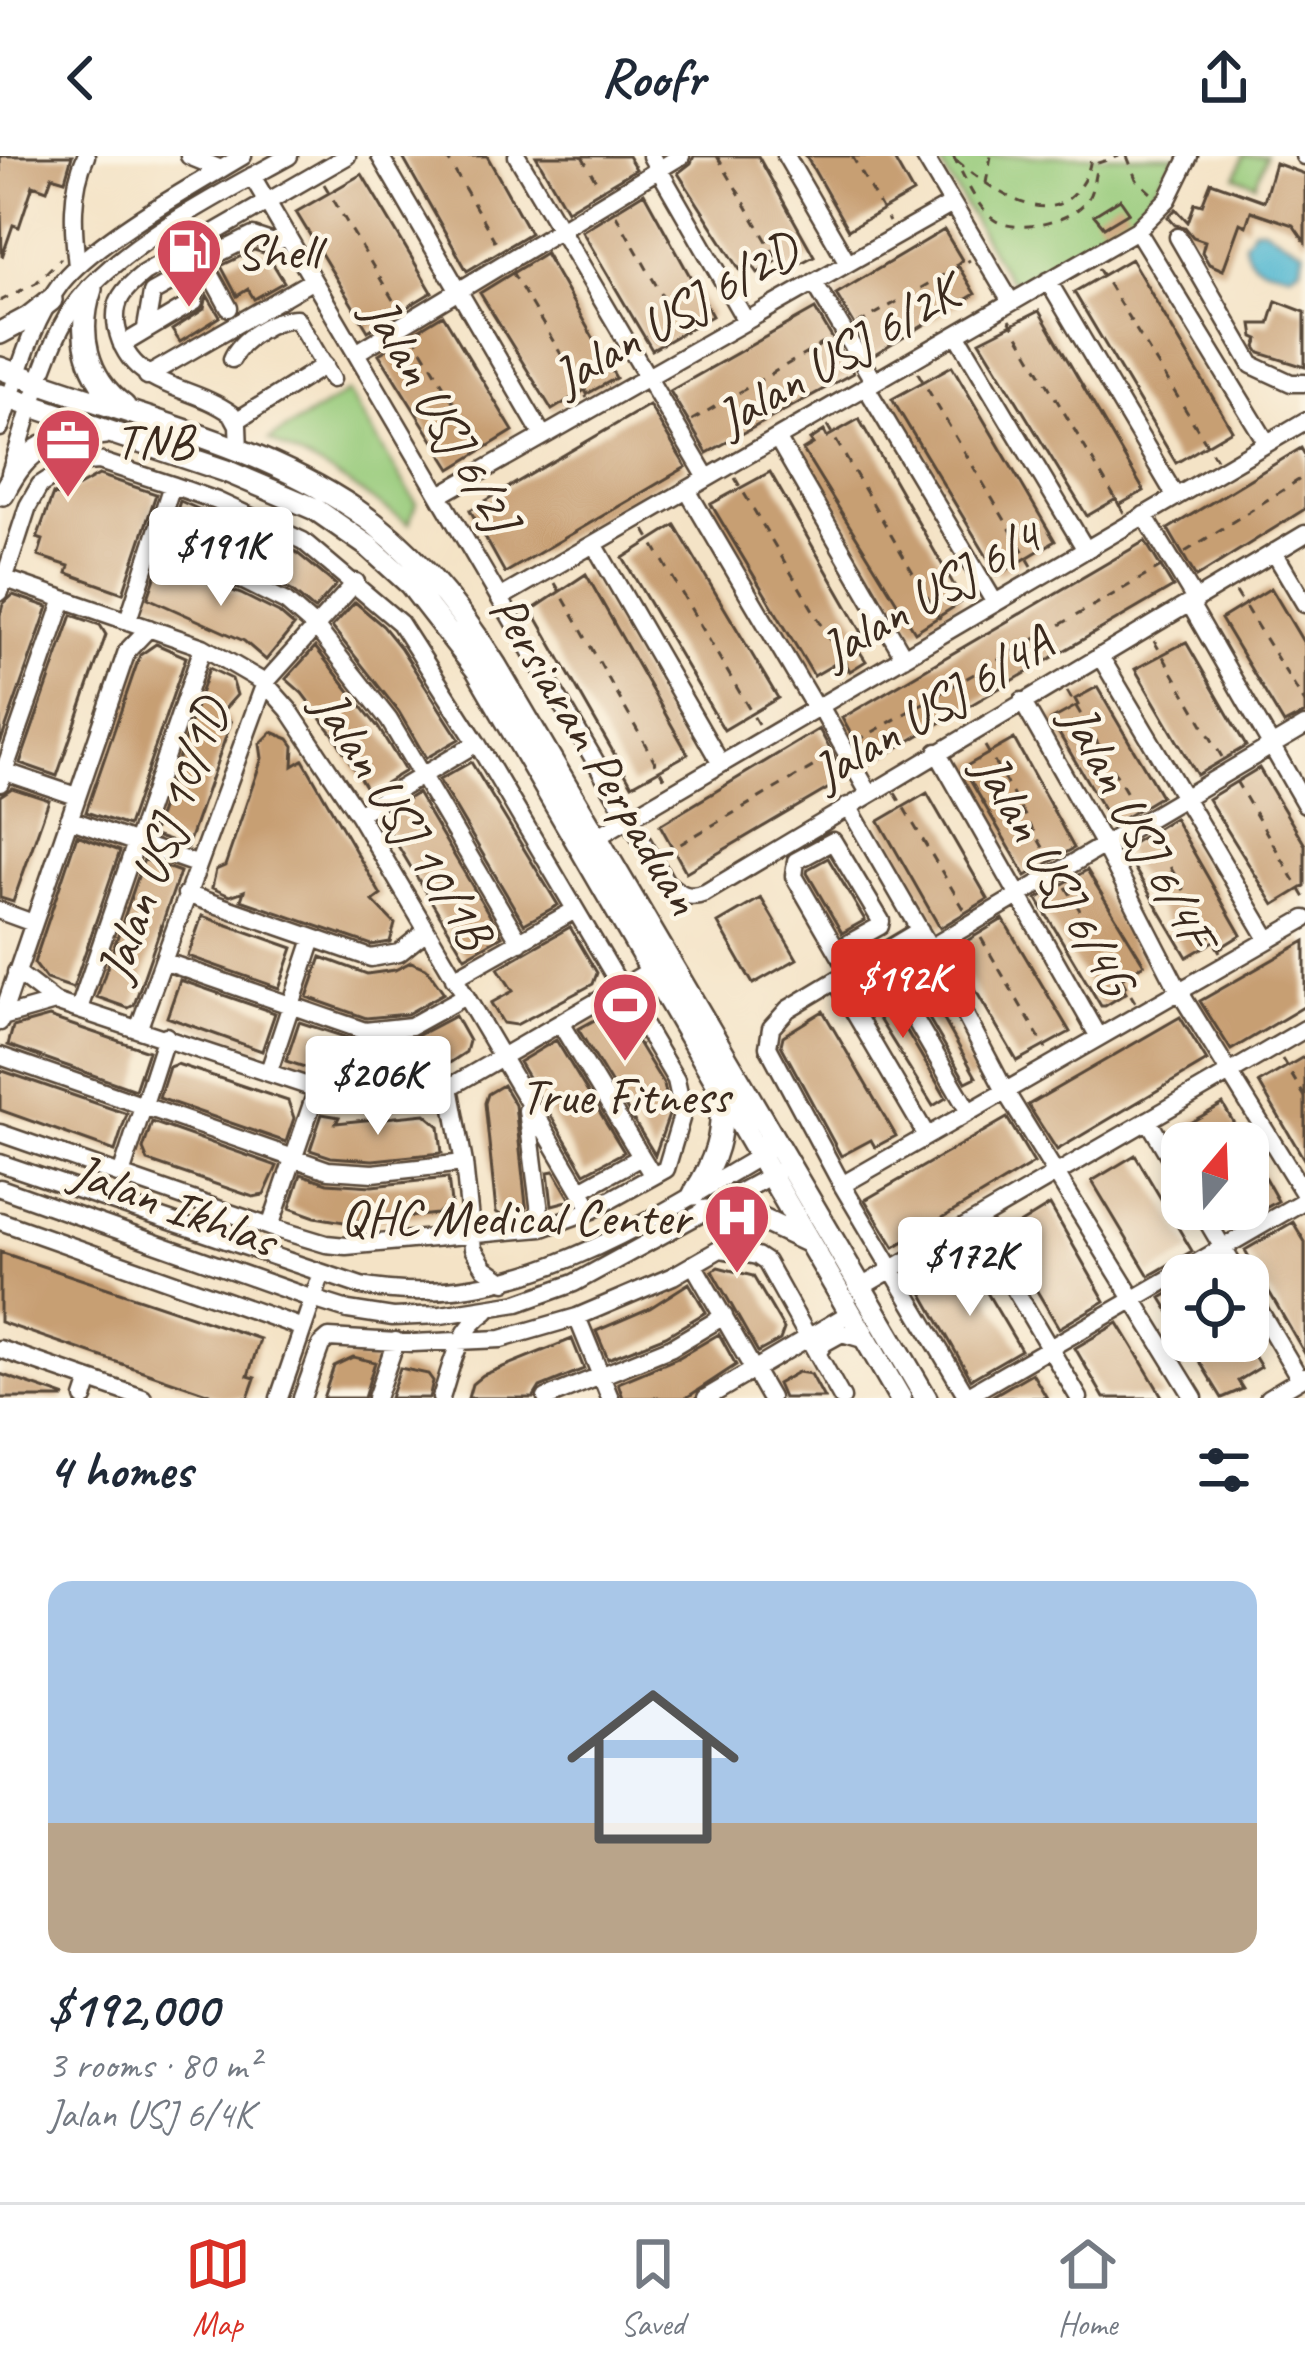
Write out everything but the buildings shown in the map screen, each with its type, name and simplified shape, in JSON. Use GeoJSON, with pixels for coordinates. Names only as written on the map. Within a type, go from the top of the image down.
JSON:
{"type":"FeatureCollection","features":[{"type":"Feature","properties":{"kind":"main road"},"geometry":{"type":"LineString","coordinates":[[91,289],[81,326],[83,342],[110,395],[137,414]]}},
{"type":"Feature","properties":{"kind":"main road"},"geometry":{"type":"LineString","coordinates":[[0,333],[51,300]]}},
{"type":"Feature","properties":{"kind":"main road","name":"Persiaran Perpaduan"},"geometry":{"type":"LineString","coordinates":[[9,371],[137,414],[310,483],[358,512],[428,574],[496,665],[597,838],[720,1089],[863,1286],[926,1398]]}},
{"type":"Feature","properties":{"kind":"main road","name":"Persiaran Perpaduan"},"geometry":{"type":"LineString","coordinates":[[5,397],[260,484],[315,509],[368,546],[410,584],[477,670],[659,965],[774,1161],[812,1244],[900,1398]]}},
{"type":"Feature","properties":{"kind":"main road"},"geometry":{"type":"LineString","coordinates":[[2,498],[18,464],[29,454],[64,437],[111,432]]}},
{"type":"Feature","properties":{"kind":"main road"},"geometry":{"type":"LineString","coordinates":[[720,1089],[723,1116],[699,1203],[759,1216],[812,1244]]}},
{"type":"Feature","properties":{"kind":"street"},"geometry":{"type":"LineString","coordinates":[[76,266],[76,177],[86,156]]}},
{"type":"Feature","properties":{"kind":"street"},"geometry":{"type":"LineString","coordinates":[[190,156],[221,169]]}},
{"type":"Feature","properties":{"kind":"street"},"geometry":{"type":"LineString","coordinates":[[0,428],[9,371],[76,266],[243,156]]}},
{"type":"Feature","properties":{"kind":"street"},"geometry":{"type":"LineString","coordinates":[[2,498],[65,319],[146,240],[289,156]]}},
{"type":"Feature","properties":{"kind":"street"},"geometry":{"type":"LineString","coordinates":[[239,452],[236,421],[223,407],[146,376],[134,366],[122,345],[116,316],[121,293],[144,273],[347,156]]}},
{"type":"Feature","properties":{"kind":"street"},"geometry":{"type":"LineString","coordinates":[[380,156],[543,436]]}},
{"type":"Feature","properties":{"kind":"street"},"geometry":{"type":"LineString","coordinates":[[517,156],[707,478]]}},
{"type":"Feature","properties":{"kind":"street"},"geometry":{"type":"LineString","coordinates":[[356,352],[608,200],[655,163],[681,156]]}},
{"type":"Feature","properties":{"kind":"street"},"geometry":{"type":"LineString","coordinates":[[786,156],[848,263]]}},
{"type":"Feature","properties":{"kind":"street"},"geometry":{"type":"LineString","coordinates":[[924,156],[982,253],[1006,305]]}},
{"type":"Feature","properties":{"kind":"street","name":"Jalan USJ 6/2K"},"geometry":{"type":"LineString","coordinates":[[500,598],[1137,230],[1165,203],[1189,156]]}},
{"type":"Feature","properties":{"kind":"street"},"geometry":{"type":"LineString","coordinates":[[655,163],[746,321]]}},
{"type":"Feature","properties":{"kind":"street","name":"Jalan USJ 6/2J"},"geometry":{"type":"LineString","coordinates":[[252,176],[629,818]]}},
{"type":"Feature","properties":{"kind":"street","name":"Jalan USJ 6/2D"},"geometry":{"type":"LineString","coordinates":[[440,495],[952,204]]}},
{"type":"Feature","properties":{"kind":"street"},"geometry":{"type":"LineString","coordinates":[[1137,230],[1267,443]]}},
{"type":"Feature","properties":{"kind":"street"},"geometry":{"type":"LineString","coordinates":[[203,261],[253,236],[274,243],[287,236]]}},
{"type":"Feature","properties":{"kind":"street"},"geometry":{"type":"LineString","coordinates":[[1178,237],[1252,365],[1291,383],[1305,383]]}},
{"type":"Feature","properties":{"kind":"street"},"geometry":{"type":"LineString","coordinates":[[194,244],[229,308]]}},
{"type":"Feature","properties":{"kind":"street"},"geometry":{"type":"LineString","coordinates":[[122,345],[194,302],[197,296],[177,254]]}},
{"type":"Feature","properties":{"kind":"street"},"geometry":{"type":"LineString","coordinates":[[146,328],[152,293],[188,273]]}},
{"type":"Feature","properties":{"kind":"street"},"geometry":{"type":"LineString","coordinates":[[146,376],[314,280]]}},
{"type":"Feature","properties":{"kind":"street"},"geometry":{"type":"LineString","coordinates":[[1048,281],[1176,497]]}},
{"type":"Feature","properties":{"kind":"street"},"geometry":{"type":"LineString","coordinates":[[814,282],[994,604]]}},
{"type":"Feature","properties":{"kind":"street"},"geometry":{"type":"LineString","coordinates":[[1186,310],[1211,296]]}},
{"type":"Feature","properties":{"kind":"street"},"geometry":{"type":"LineString","coordinates":[[232,359],[240,345],[290,317],[303,325],[328,372],[236,421]]}},
{"type":"Feature","properties":{"kind":"street"},"geometry":{"type":"LineString","coordinates":[[1202,335],[1225,321]]}},
{"type":"Feature","properties":{"kind":"street"},"geometry":{"type":"LineString","coordinates":[[957,334],[1086,550]]}},
{"type":"Feature","properties":{"kind":"street","name":"Jalan USJ 6/4"},"geometry":{"type":"LineString","coordinates":[[597,838],[1305,421]]}},
{"type":"Feature","properties":{"kind":"street"},"geometry":{"type":"LineString","coordinates":[[777,438],[904,657]]}},
{"type":"Feature","properties":{"kind":"street"},"geometry":{"type":"LineString","coordinates":[[0,1133],[270,1227],[346,1246],[542,1228],[592,1210],[666,1169],[683,1112],[682,1093],[477,743],[400,623],[356,582],[290,533],[99,460],[74,463],[40,485],[1,580]]}},
{"type":"Feature","properties":{"kind":"street"},"geometry":{"type":"LineString","coordinates":[[127,651],[123,618],[172,485]]}},
{"type":"Feature","properties":{"kind":"street"},"geometry":{"type":"LineString","coordinates":[[687,490],[869,793]]}},
{"type":"Feature","properties":{"kind":"street"},"geometry":{"type":"LineString","coordinates":[[1137,520],[1172,560],[1305,804]]}},
{"type":"Feature","properties":{"kind":"street","name":"Jalan USJ 6/4A"},"geometry":{"type":"LineString","coordinates":[[629,818],[675,891],[695,897],[1305,534]]}},
{"type":"Feature","properties":{"kind":"street"},"geometry":{"type":"LineString","coordinates":[[594,544],[722,764]]}},
{"type":"Feature","properties":{"kind":"street"},"geometry":{"type":"LineString","coordinates":[[152,546],[246,582],[286,602],[315,627],[389,720],[520,941]]}},
{"type":"Feature","properties":{"kind":"street"},"geometry":{"type":"LineString","coordinates":[[1274,552],[1305,604]]}},
{"type":"Feature","properties":{"kind":"street","name":"Jalan USJ 10/1B"},"geometry":{"type":"LineString","coordinates":[[1,580],[203,647],[265,683],[302,728],[358,814],[592,1210]]}},
{"type":"Feature","properties":{"kind":"street"},"geometry":{"type":"LineString","coordinates":[[265,683],[356,582]]}},
{"type":"Feature","properties":{"kind":"street"},"geometry":{"type":"LineString","coordinates":[[64,599],[1,775],[76,796]]}},
{"type":"Feature","properties":{"kind":"street"},"geometry":{"type":"LineString","coordinates":[[1,1019],[127,651],[149,628]]}},
{"type":"Feature","properties":{"kind":"street"},"geometry":{"type":"LineString","coordinates":[[79,1009],[203,647]]}},
{"type":"Feature","properties":{"kind":"street"},"geometry":{"type":"LineString","coordinates":[[1100,656],[1268,940]]}},
{"type":"Feature","properties":{"kind":"street","name":"Jalan USJ 10/1D"},"geometry":{"type":"LineString","coordinates":[[139,1027],[265,683]]}},
{"type":"Feature","properties":{"kind":"street","name":"Jalan USJ 6/4F"},"geometry":{"type":"LineString","coordinates":[[1022,701],[1179,991],[1305,1197]]}},
{"type":"Feature","properties":{"kind":"street"},"geometry":{"type":"LineString","coordinates":[[930,948],[1305,726]]}},
{"type":"Feature","properties":{"kind":"street"},"geometry":{"type":"LineString","coordinates":[[358,814],[477,743]]}},
{"type":"Feature","properties":{"kind":"street","name":"Jalan USJ 6/4G"},"geometry":{"type":"LineString","coordinates":[[937,752],[1099,1037]]}},
{"type":"Feature","properties":{"kind":"street"},"geometry":{"type":"LineString","coordinates":[[848,806],[1005,1091],[1194,1398]]}},
{"type":"Feature","properties":{"kind":"street"},"geometry":{"type":"LineString","coordinates":[[69,819],[196,864]]}},
{"type":"Feature","properties":{"kind":"street"},"geometry":{"type":"LineString","coordinates":[[837,950],[880,926],[881,921],[833,841],[796,861],[794,876],[837,950],[843,977],[927,1136]]}},
{"type":"Feature","properties":{"kind":"street"},"geometry":{"type":"LineString","coordinates":[[186,894],[371,958],[399,953],[426,932]]}},
{"type":"Feature","properties":{"kind":"street"},"geometry":{"type":"LineString","coordinates":[[454,978],[575,910]]}},
{"type":"Feature","properties":{"kind":"street"},"geometry":{"type":"LineString","coordinates":[[0,911],[33,922]]}},
{"type":"Feature","properties":{"kind":"street"},"geometry":{"type":"LineString","coordinates":[[842,1185],[1305,919]]}},
{"type":"Feature","properties":{"kind":"street"},"geometry":{"type":"LineString","coordinates":[[920,930],[788,1009],[767,1038],[771,1059],[968,1397],[1305,1197]]}},
{"type":"Feature","properties":{"kind":"street"},"geometry":{"type":"LineString","coordinates":[[269,1071],[314,939]]}},
{"type":"Feature","properties":{"kind":"street"},"geometry":{"type":"LineString","coordinates":[[878,956],[969,1112]]}},
{"type":"Feature","properties":{"kind":"street"},"geometry":{"type":"LineString","coordinates":[[163,961],[365,1031],[411,1026],[465,996]]}},
{"type":"Feature","properties":{"kind":"street"},"geometry":{"type":"LineString","coordinates":[[16,972],[55,1001],[317,1089],[372,1099],[450,1087],[659,965]]}},
{"type":"Feature","properties":{"kind":"street"},"geometry":{"type":"LineString","coordinates":[[1,1019],[55,1001]]}},
{"type":"Feature","properties":{"kind":"street"},"geometry":{"type":"LineString","coordinates":[[560,1023],[653,1176]]}},
{"type":"Feature","properties":{"kind":"street"},"geometry":{"type":"LineString","coordinates":[[863,1286],[1305,1029]]}},
{"type":"Feature","properties":{"kind":"street"},"geometry":{"type":"LineString","coordinates":[[121,1175],[166,1036]]}},
{"type":"Feature","properties":{"kind":"street"},"geometry":{"type":"LineString","coordinates":[[0,1056],[328,1170],[356,1174],[464,1163]]}},
{"type":"Feature","properties":{"kind":"street"},"geometry":{"type":"LineString","coordinates":[[450,1087],[476,1257],[505,1282]]}},
{"type":"Feature","properties":{"kind":"street"},"geometry":{"type":"LineString","coordinates":[[270,1227],[317,1089]]}},
{"type":"Feature","properties":{"kind":"street"},"geometry":{"type":"LineString","coordinates":[[526,1103],[542,1228]]}},
{"type":"Feature","properties":{"kind":"street"},"geometry":{"type":"LineString","coordinates":[[1148,1120],[1161,1142]]}},
{"type":"Feature","properties":{"kind":"street"},"geometry":{"type":"LineString","coordinates":[[581,1190],[641,1156]]}},
{"type":"Feature","properties":{"kind":"street","name":"Jalan Ikhlas"},"geometry":{"type":"LineString","coordinates":[[0,1187],[313,1299],[393,1317],[492,1308],[548,1294],[574,1283],[774,1161]]}},
{"type":"Feature","properties":{"kind":"street","name":"Jalan Ikhlas"},"geometry":{"type":"LineString","coordinates":[[0,1163],[322,1274],[406,1292],[505,1282],[564,1263],[699,1203]]}},
{"type":"Feature","properties":{"kind":"street"},"geometry":{"type":"LineString","coordinates":[[0,1221],[303,1328]]}},
{"type":"Feature","properties":{"kind":"street"},"geometry":{"type":"LineString","coordinates":[[975,1222],[1078,1398]]}},
{"type":"Feature","properties":{"kind":"street"},"geometry":{"type":"LineString","coordinates":[[1212,1230],[1226,1254]]}},
{"type":"Feature","properties":{"kind":"street"},"geometry":{"type":"LineString","coordinates":[[302,1398],[321,1345],[329,1338],[459,1342],[520,1336],[577,1317],[727,1248],[762,1258],[842,1398]]}},
{"type":"Feature","properties":{"kind":"street"},"geometry":{"type":"LineString","coordinates":[[693,1264],[770,1398]]}},
{"type":"Feature","properties":{"kind":"street"},"geometry":{"type":"LineString","coordinates":[[279,1398],[322,1274]]}},
{"type":"Feature","properties":{"kind":"street"},"geometry":{"type":"LineString","coordinates":[[441,1398],[459,1342],[476,1318],[492,1308]]}},
{"type":"Feature","properties":{"kind":"street"},"geometry":{"type":"LineString","coordinates":[[813,1346],[850,1313]]}},
{"type":"Feature","properties":{"kind":"street"},"geometry":{"type":"LineString","coordinates":[[441,1315],[452,1322],[459,1342]]}},
{"type":"Feature","properties":{"kind":"street"},"geometry":{"type":"LineString","coordinates":[[546,1398],[672,1347],[724,1316]]}},
{"type":"Feature","properties":{"kind":"street"},"geometry":{"type":"LineString","coordinates":[[577,1317],[610,1398]]}},
{"type":"Feature","properties":{"kind":"street"},"geometry":{"type":"LineString","coordinates":[[1268,1398],[1302,1378],[1269,1325]]}},
{"type":"Feature","properties":{"kind":"street"},"geometry":{"type":"LineString","coordinates":[[706,1398],[754,1370],[842,1333],[866,1340]]}},
{"type":"Feature","properties":{"kind":"street"},"geometry":{"type":"LineString","coordinates":[[376,1398],[396,1341]]}},
{"type":"Feature","properties":{"kind":"street"},"geometry":{"type":"LineString","coordinates":[[0,1349],[87,1389],[143,1398]]}},
{"type":"Feature","properties":{"kind":"path"},"geometry":{"type":"LineString","coordinates":[[446,156],[593,407]]}},
{"type":"Feature","properties":{"kind":"path"},"geometry":{"type":"LineString","coordinates":[[582,156],[694,350]]}},
{"type":"Feature","properties":{"kind":"path"},"geometry":{"type":"LineString","coordinates":[[717,156],[797,292]]}},
{"type":"Feature","properties":{"kind":"path"},"geometry":{"type":"LineString","coordinates":[[852,156],[897,236]]}},
{"type":"Feature","properties":{"kind":"path"},"geometry":{"type":"LineString","coordinates":[[986,185],[991,156]]}},
{"type":"Feature","properties":{"kind":"path"},"geometry":{"type":"LineString","coordinates":[[954,158],[986,185],[1042,206],[1070,199],[1084,180],[1091,156]]}},
{"type":"Feature","properties":{"kind":"path"},"geometry":{"type":"LineString","coordinates":[[954,158],[990,216],[1019,226],[1051,222],[1079,207],[1089,196],[1098,163],[1119,156]]}},
{"type":"Feature","properties":{"kind":"path"},"geometry":{"type":"LineString","coordinates":[[1127,156],[1136,179],[1165,203]]}},
{"type":"Feature","properties":{"kind":"path"},"geometry":{"type":"LineString","coordinates":[[0,301],[36,283],[75,245]]}},
{"type":"Feature","properties":{"kind":"path"},"geometry":{"type":"LineString","coordinates":[[677,428],[982,253]]}},
{"type":"Feature","properties":{"kind":"path"},"geometry":{"type":"LineString","coordinates":[[1090,257],[1222,470]]}},
{"type":"Feature","properties":{"kind":"path"},"geometry":{"type":"LineString","coordinates":[[1006,305],[1137,520]]}},
{"type":"Feature","properties":{"kind":"path"},"geometry":{"type":"LineString","coordinates":[[910,361],[1039,577]]}},
{"type":"Feature","properties":{"kind":"path"},"geometry":{"type":"LineString","coordinates":[[820,413],[947,631]]}},
{"type":"Feature","properties":{"kind":"path"},"geometry":{"type":"LineString","coordinates":[[728,466],[857,685]]}},
{"type":"Feature","properties":{"kind":"path"},"geometry":{"type":"LineString","coordinates":[[653,860],[1172,560],[1305,476]]}},
{"type":"Feature","properties":{"kind":"path"},"geometry":{"type":"LineString","coordinates":[[638,518],[766,738]]}},
{"type":"Feature","properties":{"kind":"path"},"geometry":{"type":"LineString","coordinates":[[548,571],[672,793]]}},
{"type":"Feature","properties":{"kind":"path"},"geometry":{"type":"LineString","coordinates":[[1228,581],[1305,704]]}},
{"type":"Feature","properties":{"kind":"path"},"geometry":{"type":"LineString","coordinates":[[1275,1047],[1305,1097]]}},
{"type":"Feature","properties":{"kind":"green space"},"geometry":{"type":"Polygon","coordinates":[[[936,156],[1176,156],[1137,214],[1020,283],[1008,279],[936,156]]]}},
{"type":"Feature","properties":{"kind":"green space"},"geometry":{"type":"Polygon","coordinates":[[[1243,156],[1266,156],[1256,184],[1236,177],[1243,156]]]}},
{"type":"Feature","properties":{"kind":"green space"},"geometry":{"type":"Polygon","coordinates":[[[348,392],[416,503],[409,524],[335,475],[269,440],[348,392]]]}},
{"type":"Feature","properties":{"kind":"water"},"geometry":{"type":"Polygon","coordinates":[[[1254,228],[1263,228],[1303,250],[1301,266],[1290,273],[1249,258],[1244,242],[1254,228]]]}},
{"type":"Feature","properties":{"kind":"place","name":"Shell"},"geometry":{"type":"Point","coordinates":[189,310]}},
{"type":"Feature","properties":{"kind":"place","name":"TNB"},"geometry":{"type":"Point","coordinates":[68,500]}},
{"type":"Feature","properties":{"kind":"place","name":"True Fitness"},"geometry":{"type":"Point","coordinates":[625,1064]}},
{"type":"Feature","properties":{"kind":"place","name":"QHC Medical Center"},"geometry":{"type":"Point","coordinates":[737,1276]}}]}
